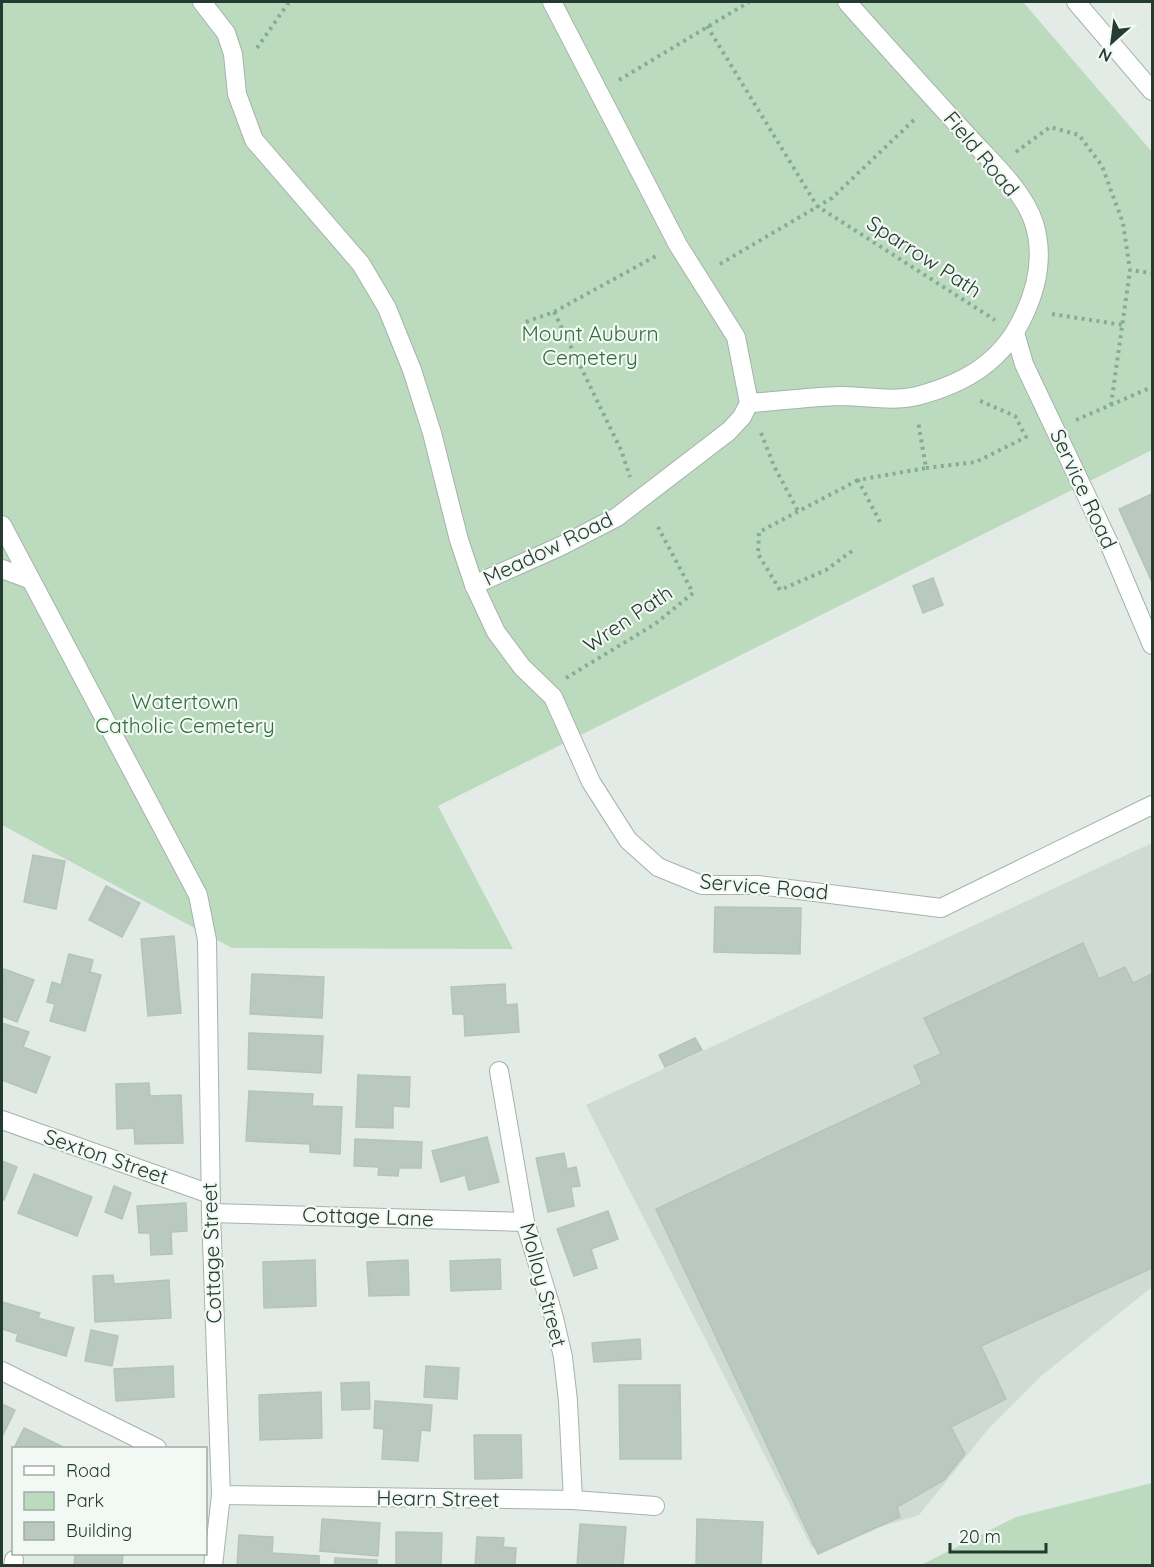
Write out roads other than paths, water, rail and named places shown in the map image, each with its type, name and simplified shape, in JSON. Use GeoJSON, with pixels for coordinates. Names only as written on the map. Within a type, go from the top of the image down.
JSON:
{"type":"FeatureCollection","features":[{"type":"Feature","properties":{"kind":"street","name":"Meadow Road"},"geometry":{"type":"LineString","coordinates":[[202,2],[226,33],[232,54],[237,94],[254,140],[360,264],[387,308],[418,391],[459,540],[474,585],[561,546],[617,517],[729,431],[742,417],[749,403]]}},
{"type":"Feature","properties":{"kind":"street"},"geometry":{"type":"LineString","coordinates":[[552,2],[601,91],[678,244],[697,278],[736,337],[749,403]]}},
{"type":"Feature","properties":{"kind":"street","name":"Field Road"},"geometry":{"type":"LineString","coordinates":[[749,403],[841,396],[876,399],[914,396],[971,377],[995,358],[1015,333],[1027,310],[1035,284],[1040,257],[1034,222],[1009,181],[847,2]]}},
{"type":"Feature","properties":{"kind":"street"},"geometry":{"type":"LineString","coordinates":[[1076,2],[1152,91]]}},
{"type":"Feature","properties":{"kind":"street","name":"Service Road"},"geometry":{"type":"LineString","coordinates":[[1015,333],[1024,364],[1108,541],[1152,645]]}},
{"type":"Feature","properties":{"kind":"street","name":"Cottage Street"},"geometry":{"type":"LineString","coordinates":[[2,525],[198,895],[207,940],[215,1483],[213,1566]]}},
{"type":"Feature","properties":{"kind":"street"},"geometry":{"type":"LineString","coordinates":[[2,569],[29,579]]}},
{"type":"Feature","properties":{"kind":"street","name":"Service Road"},"geometry":{"type":"LineString","coordinates":[[474,585],[496,632],[522,667],[553,697],[591,782],[628,840],[658,867],[702,885],[758,885],[941,908],[1152,805]]}},
{"type":"Feature","properties":{"kind":"street","name":"Molloy Street"},"geometry":{"type":"LineString","coordinates":[[499,1071],[525,1222],[553,1314],[563,1357],[568,1401],[573,1500]]}},
{"type":"Feature","properties":{"kind":"street","name":"Sexton Street"},"geometry":{"type":"LineString","coordinates":[[2,1120],[210,1194]]}},
{"type":"Feature","properties":{"kind":"street","name":"Cottage Lane"},"geometry":{"type":"LineString","coordinates":[[211,1213],[525,1222]]}},
{"type":"Feature","properties":{"kind":"street"},"geometry":{"type":"LineString","coordinates":[[2,1371],[153,1447]]}},
{"type":"Feature","properties":{"kind":"street","name":"Hearn Street"},"geometry":{"type":"LineString","coordinates":[[215,1483],[655,1506]]}},
{"type":"Feature","properties":{"kind":"park label","name":"Mount Auburn Cemetery"},"geometry":{"type":"Point","coordinates":[590,346]}},
{"type":"Feature","properties":{"kind":"park label","name":"Watertown Catholic Cemetery"},"geometry":{"type":"Point","coordinates":[185,714]}}]}
